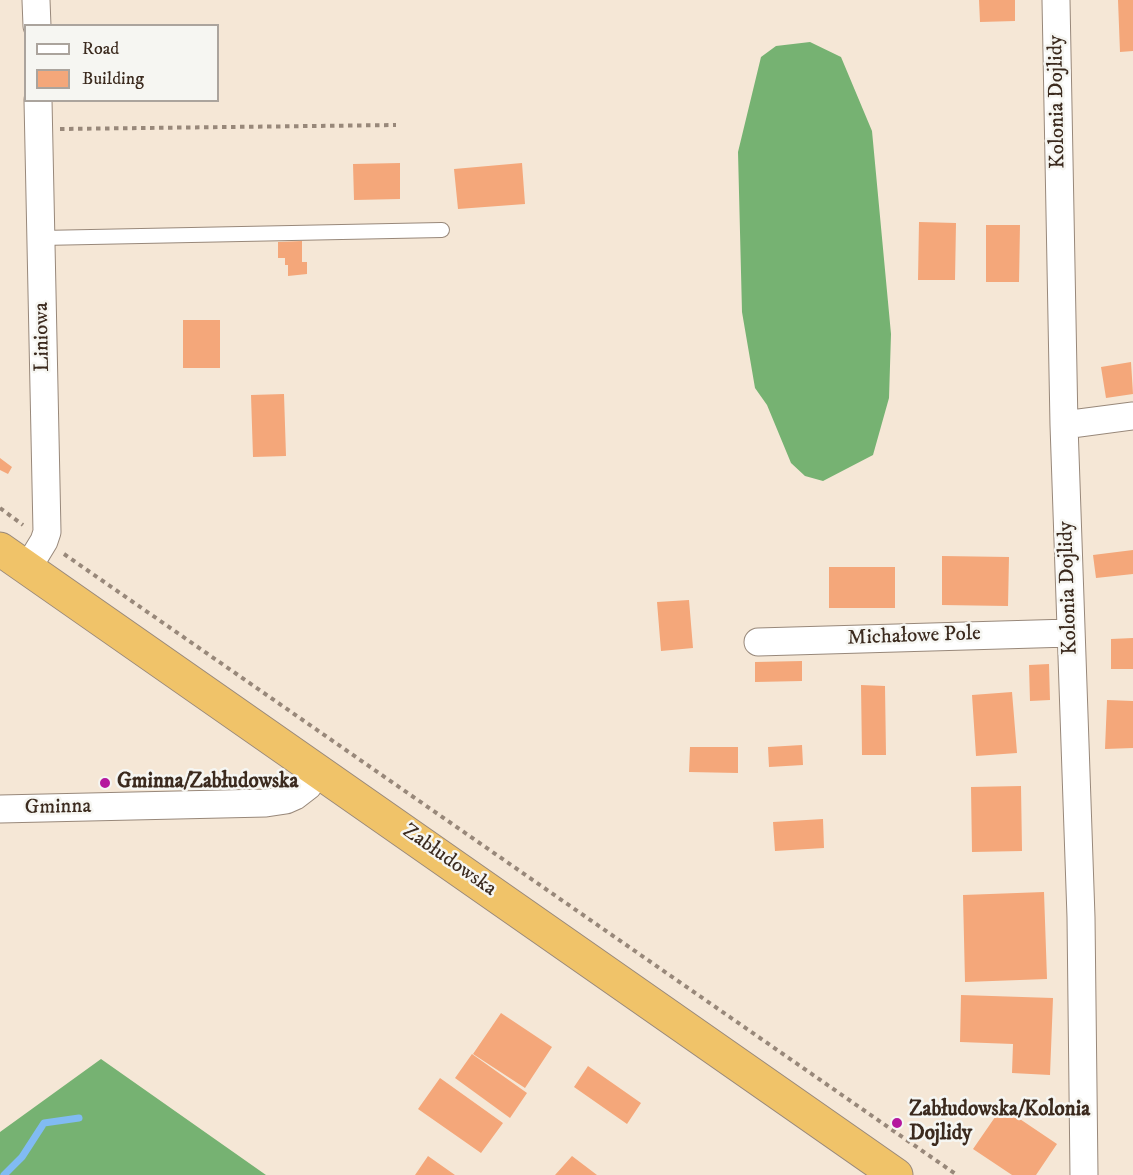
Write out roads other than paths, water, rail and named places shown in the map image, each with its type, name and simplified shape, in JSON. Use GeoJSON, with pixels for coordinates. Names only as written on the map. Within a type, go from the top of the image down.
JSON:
{"type":"FeatureCollection","features":[{"type":"Feature","properties":{"kind":"highway","name":"Zabłudowska"},"geometry":{"type":"LineString","coordinates":[[0,549],[896,1175]]}},
{"type":"Feature","properties":{"kind":"street"},"geometry":{"type":"LineString","coordinates":[[36,0],[37,24]]}},
{"type":"Feature","properties":{"kind":"street","name":"Kolonia Dojlidy"},"geometry":{"type":"LineString","coordinates":[[1056,0],[1064,425],[1081,917],[1084,1175]]}},
{"type":"Feature","properties":{"kind":"street","name":"Liniowa"},"geometry":{"type":"LineString","coordinates":[[27,569],[47,532],[38,102]]}},
{"type":"Feature","properties":{"kind":"street"},"geometry":{"type":"LineString","coordinates":[[1064,425],[1133,416]]}},
{"type":"Feature","properties":{"kind":"street","name":"Michałowe Pole"},"geometry":{"type":"LineString","coordinates":[[758,642],[1070,633]]}},
{"type":"Feature","properties":{"kind":"street","name":"Gminna"},"geometry":{"type":"LineString","coordinates":[[0,809],[266,803],[295,796],[308,786],[319,770]]}},
{"type":"Feature","properties":{"kind":"lane"},"geometry":{"type":"LineString","coordinates":[[41,238],[442,230]]}},
{"type":"Feature","properties":{"kind":"waterway"},"geometry":{"type":"LineString","coordinates":[[4,1175],[22,1157],[44,1123],[79,1118]]}},
{"type":"Feature","properties":{"kind":"place","name":"Gminna/Zabłudowska"},"geometry":{"type":"Point","coordinates":[105,783]}},
{"type":"Feature","properties":{"kind":"place","name":"Zabłudowska/Kolonia Dojlidy"},"geometry":{"type":"Point","coordinates":[897,1123]}}]}
